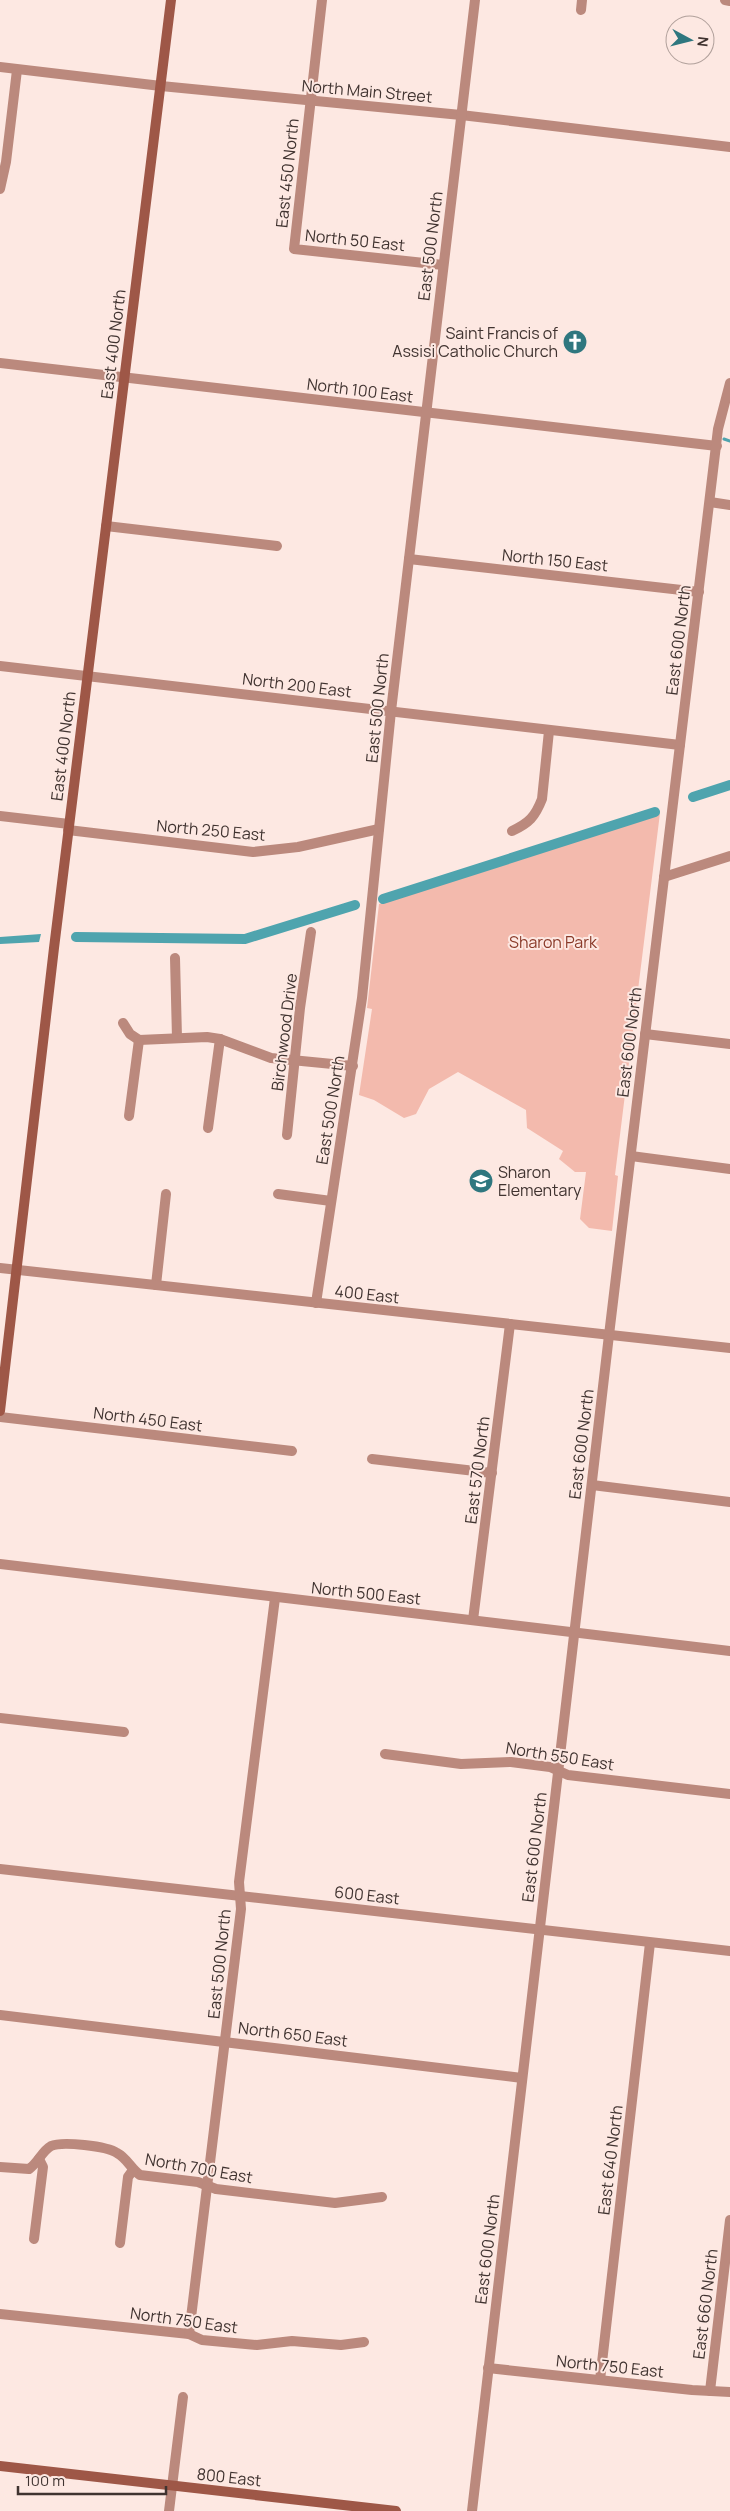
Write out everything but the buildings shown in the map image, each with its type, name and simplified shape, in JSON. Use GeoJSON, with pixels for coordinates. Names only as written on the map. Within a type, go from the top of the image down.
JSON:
{"type":"FeatureCollection","features":[{"type":"Feature","properties":{"kind":"main road","name":"East 400 North"},"geometry":{"type":"LineString","coordinates":[[0,1411],[15,1270],[170,0]]}},
{"type":"Feature","properties":{"kind":"main road","name":"800 East"},"geometry":{"type":"LineString","coordinates":[[0,2466],[396,2511]]}},
{"type":"Feature","properties":{"kind":"street","name":"East 450 North"},"geometry":{"type":"LineString","coordinates":[[294,249],[322,0]]}},
{"type":"Feature","properties":{"kind":"street","name":"East 500 North"},"geometry":{"type":"LineString","coordinates":[[316,1303],[362,998],[391,711],[475,0]]}},
{"type":"Feature","properties":{"kind":"street"},"geometry":{"type":"LineString","coordinates":[[725,0],[730,1]]}},
{"type":"Feature","properties":{"kind":"street","name":"North Main Street"},"geometry":{"type":"LineString","coordinates":[[0,68],[161,86],[460,115],[730,147]]}},
{"type":"Feature","properties":{"kind":"street"},"geometry":{"type":"LineString","coordinates":[[0,189],[6,162],[17,70]]}},
{"type":"Feature","properties":{"kind":"street","name":"North 50 East"},"geometry":{"type":"LineString","coordinates":[[294,249],[443,265]]}},
{"type":"Feature","properties":{"kind":"street","name":"North 100 East"},"geometry":{"type":"LineString","coordinates":[[0,363],[717,446]]}},
{"type":"Feature","properties":{"kind":"street","name":"East 600 North"},"geometry":{"type":"LineString","coordinates":[[472,2511],[630,1156],[718,429],[730,383]]}},
{"type":"Feature","properties":{"kind":"street"},"geometry":{"type":"LineString","coordinates":[[710,502],[730,505]]}},
{"type":"Feature","properties":{"kind":"street"},"geometry":{"type":"LineString","coordinates":[[106,526],[277,546]]}},
{"type":"Feature","properties":{"kind":"street","name":"North 150 East"},"geometry":{"type":"LineString","coordinates":[[409,559],[699,592]]}},
{"type":"Feature","properties":{"kind":"street","name":"North 200 East"},"geometry":{"type":"LineString","coordinates":[[0,666],[680,745]]}},
{"type":"Feature","properties":{"kind":"street"},"geometry":{"type":"LineString","coordinates":[[512,831],[529,823],[538,810],[542,799],[549,731]]}},
{"type":"Feature","properties":{"kind":"street","name":"North 250 East"},"geometry":{"type":"LineString","coordinates":[[0,816],[253,852],[298,847],[379,829]]}},
{"type":"Feature","properties":{"kind":"street"},"geometry":{"type":"LineString","coordinates":[[664,877],[730,856]]}},
{"type":"Feature","properties":{"kind":"street","name":"Birchwood Drive"},"geometry":{"type":"LineString","coordinates":[[286,1135],[311,932]]}},
{"type":"Feature","properties":{"kind":"street"},"geometry":{"type":"LineString","coordinates":[[175,958],[177,1038]]}},
{"type":"Feature","properties":{"kind":"street"},"geometry":{"type":"LineString","coordinates":[[123,1023],[130,1034],[139,1040],[206,1037],[220,1039],[262,1056],[352,1066]]}},
{"type":"Feature","properties":{"kind":"street"},"geometry":{"type":"LineString","coordinates":[[645,1034],[730,1044]]}},
{"type":"Feature","properties":{"kind":"street"},"geometry":{"type":"LineString","coordinates":[[208,1128],[220,1039]]}},
{"type":"Feature","properties":{"kind":"street"},"geometry":{"type":"LineString","coordinates":[[129,1116],[139,1040]]}},
{"type":"Feature","properties":{"kind":"street"},"geometry":{"type":"LineString","coordinates":[[630,1156],[730,1169]]}},
{"type":"Feature","properties":{"kind":"street"},"geometry":{"type":"LineString","coordinates":[[156,1285],[166,1194]]}},
{"type":"Feature","properties":{"kind":"street"},"geometry":{"type":"LineString","coordinates":[[278,1194],[331,1200]]}},
{"type":"Feature","properties":{"kind":"street","name":"400 East"},"geometry":{"type":"LineString","coordinates":[[0,1268],[730,1348]]}},
{"type":"Feature","properties":{"kind":"street","name":"East 570 North"},"geometry":{"type":"LineString","coordinates":[[474,1620],[510,1324]]}},
{"type":"Feature","properties":{"kind":"street","name":"North 450 East"},"geometry":{"type":"LineString","coordinates":[[0,1417],[292,1451]]}},
{"type":"Feature","properties":{"kind":"street"},"geometry":{"type":"LineString","coordinates":[[372,1459],[492,1473]]}},
{"type":"Feature","properties":{"kind":"street"},"geometry":{"type":"LineString","coordinates":[[592,1485],[730,1502]]}},
{"type":"Feature","properties":{"kind":"street","name":"North 500 East"},"geometry":{"type":"LineString","coordinates":[[0,1564],[730,1651]]}},
{"type":"Feature","properties":{"kind":"street","name":"East 500 North"},"geometry":{"type":"LineString","coordinates":[[189,2334],[241,1909],[240,1874],[275,1598]]}},
{"type":"Feature","properties":{"kind":"street"},"geometry":{"type":"LineString","coordinates":[[0,1718],[124,1732]]}},
{"type":"Feature","properties":{"kind":"street","name":"North 550 East"},"geometry":{"type":"LineString","coordinates":[[385,1754],[461,1764],[511,1762],[550,1767],[568,1775],[730,1794]]}},
{"type":"Feature","properties":{"kind":"street","name":"600 East"},"geometry":{"type":"LineString","coordinates":[[0,1869],[730,1951]]}},
{"type":"Feature","properties":{"kind":"street","name":"East 640 North"},"geometry":{"type":"LineString","coordinates":[[600,2380],[650,1943]]}},
{"type":"Feature","properties":{"kind":"street","name":"North 650 East"},"geometry":{"type":"LineString","coordinates":[[0,2015],[522,2078]]}},
{"type":"Feature","properties":{"kind":"street","name":"North 700 East"},"geometry":{"type":"LineString","coordinates":[[0,2167],[24,2170],[34,2166],[48,2148],[59,2144],[115,2151],[140,2175],[198,2182],[218,2189],[334,2203],[382,2198]]}},
{"type":"Feature","properties":{"kind":"street"},"geometry":{"type":"LineString","coordinates":[[34,2239],[43,2167],[39,2159]]}},
{"type":"Feature","properties":{"kind":"street"},"geometry":{"type":"LineString","coordinates":[[120,2243],[128,2177],[133,2170]]}},
{"type":"Feature","properties":{"kind":"street","name":"East 660 North"},"geometry":{"type":"LineString","coordinates":[[710,2391],[730,2220]]}},
{"type":"Feature","properties":{"kind":"street","name":"North 750 East"},"geometry":{"type":"LineString","coordinates":[[0,2314],[189,2334],[202,2340],[257,2345],[292,2341],[341,2345],[364,2342]]}},
{"type":"Feature","properties":{"kind":"street","name":"North 750 East"},"geometry":{"type":"LineString","coordinates":[[488,2368],[730,2392]]}},
{"type":"Feature","properties":{"kind":"street"},"geometry":{"type":"LineString","coordinates":[[169,2511],[183,2397]]}},
{"type":"Feature","properties":{"kind":"green space","name":"Sharon Park"},"geometry":{"type":"Polygon","coordinates":[[[660,813],[615,1175],[618,1176],[612,1231],[589,1228],[580,1219],[586,1172],[575,1172],[559,1159],[563,1151],[527,1128],[526,1110],[458,1072],[429,1089],[416,1114],[404,1118],[374,1100],[359,1095],[372,1009],[367,1008],[379,904],[660,813]]]}},
{"type":"Feature","properties":{"kind":"water"},"geometry":{"type":"Polygon","coordinates":[[[41,934],[39,942],[0,944],[0,937],[41,934]]]}},
{"type":"Feature","properties":{"kind":"waterway"},"geometry":{"type":"LineString","coordinates":[[724,439],[730,441]]}},
{"type":"Feature","properties":{"kind":"waterway"},"geometry":{"type":"LineString","coordinates":[[693,797],[730,785]]}},
{"type":"Feature","properties":{"kind":"waterway"},"geometry":{"type":"LineString","coordinates":[[383,899],[655,812]]}},
{"type":"Feature","properties":{"kind":"waterway"},"geometry":{"type":"LineString","coordinates":[[76,937],[245,939],[355,905]]}},
{"type":"Feature","properties":{"kind":"place","name":"Saint Francis of Assisi Catholic Church"},"geometry":{"type":"Point","coordinates":[575,342]}},
{"type":"Feature","properties":{"kind":"place","name":"Sharon Elementary"},"geometry":{"type":"Point","coordinates":[481,1181]}}]}
